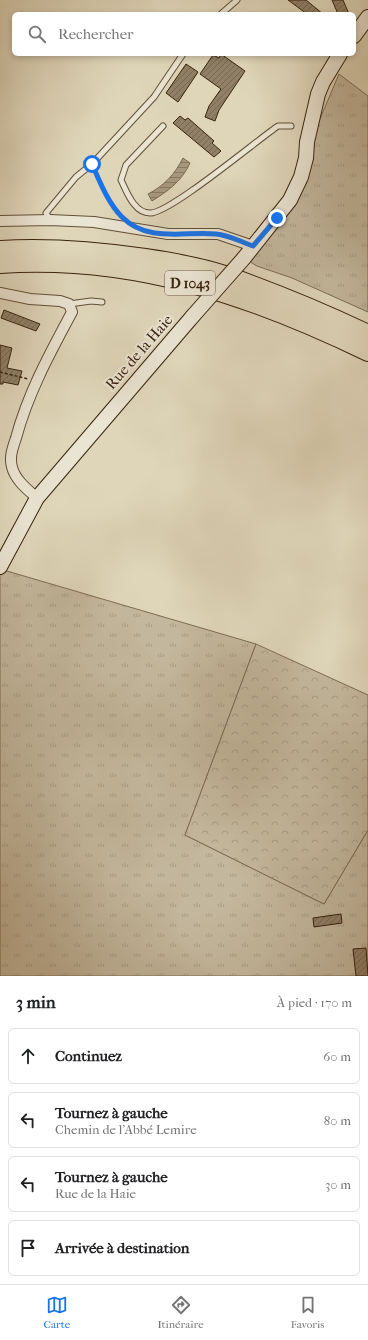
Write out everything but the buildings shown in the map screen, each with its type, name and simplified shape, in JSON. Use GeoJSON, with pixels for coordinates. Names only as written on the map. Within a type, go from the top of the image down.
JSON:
{"type":"FeatureCollection","features":[{"type":"Feature","properties":{"kind":"highway","name":"D 1043"},"geometry":{"type":"LineString","coordinates":[[0,250],[26,249],[101,252],[171,262],[224,275],[343,322],[368,334]]}},
{"type":"Feature","properties":{"kind":"highway","name":"D 1043"},"geometry":{"type":"LineString","coordinates":[[0,264],[26,262],[63,263],[100,266],[154,274],[224,292],[268,308],[368,352]]}},
{"type":"Feature","properties":{"kind":"street"},"geometry":{"type":"LineString","coordinates":[[356,33],[368,17]]}},
{"type":"Feature","properties":{"kind":"street","name":"Rue de la Haie"},"geometry":{"type":"LineString","coordinates":[[0,567],[37,498],[192,316],[244,258],[290,200],[298,183],[306,158],[307,142],[318,94],[323,82],[339,56]]}},
{"type":"Feature","properties":{"kind":"street"},"geometry":{"type":"LineString","coordinates":[[0,221],[50,220],[94,222],[168,234],[218,234],[253,246]]}},
{"type":"Feature","properties":{"kind":"street"},"geometry":{"type":"LineString","coordinates":[[0,293],[30,299],[60,301],[70,304],[72,312],[34,383],[20,424],[11,457],[12,468],[18,478],[37,498]]}},
{"type":"Feature","properties":{"kind":"lane"},"geometry":{"type":"LineString","coordinates":[[223,12],[237,0]]}},
{"type":"Feature","properties":{"kind":"lane"},"geometry":{"type":"LineString","coordinates":[[50,220],[46,213],[76,177],[92,164],[154,97],[182,56]]}},
{"type":"Feature","properties":{"kind":"lane"},"geometry":{"type":"LineString","coordinates":[[163,126],[126,165],[121,180],[136,208],[149,214],[161,211],[191,192],[278,126],[291,126]]}},
{"type":"Feature","properties":{"kind":"lane"},"geometry":{"type":"LineString","coordinates":[[70,304],[91,301],[102,302]]}},
{"type":"Feature","properties":{"kind":"path"},"geometry":{"type":"LineString","coordinates":[[92,164],[104,191],[122,217]]}},
{"type":"Feature","properties":{"kind":"path"},"geometry":{"type":"LineString","coordinates":[[0,372],[26,378],[34,383]]}},
{"type":"Feature","properties":{"kind":"green space"},"geometry":{"type":"Polygon","coordinates":[[[339,74],[368,96],[368,312],[292,278],[257,266],[242,257],[284,204],[339,74]]]}},
{"type":"Feature","properties":{"kind":"green space"},"geometry":{"type":"Polygon","coordinates":[[[0,569],[256,644],[185,835],[324,904],[368,830],[368,976],[0,976],[0,569]]]}},
{"type":"Feature","properties":{"kind":"green space"},"geometry":{"type":"Polygon","coordinates":[[[256,644],[368,695],[368,830],[324,904],[185,835],[256,644]]]}},
{"type":"Feature","properties":{"kind":"shaded area"},"geometry":{"type":"Polygon","coordinates":[[[183,158],[190,163],[183,175],[169,189],[152,201],[148,194],[168,179],[183,158]]]}},
{"type":"Feature","properties":{"kind":"route"},"geometry":{"type":"LineString","coordinates":[[92,164],[104,191],[122,217],[146,232],[168,234],[218,234],[231,237],[253,246],[277,218]]}}]}
